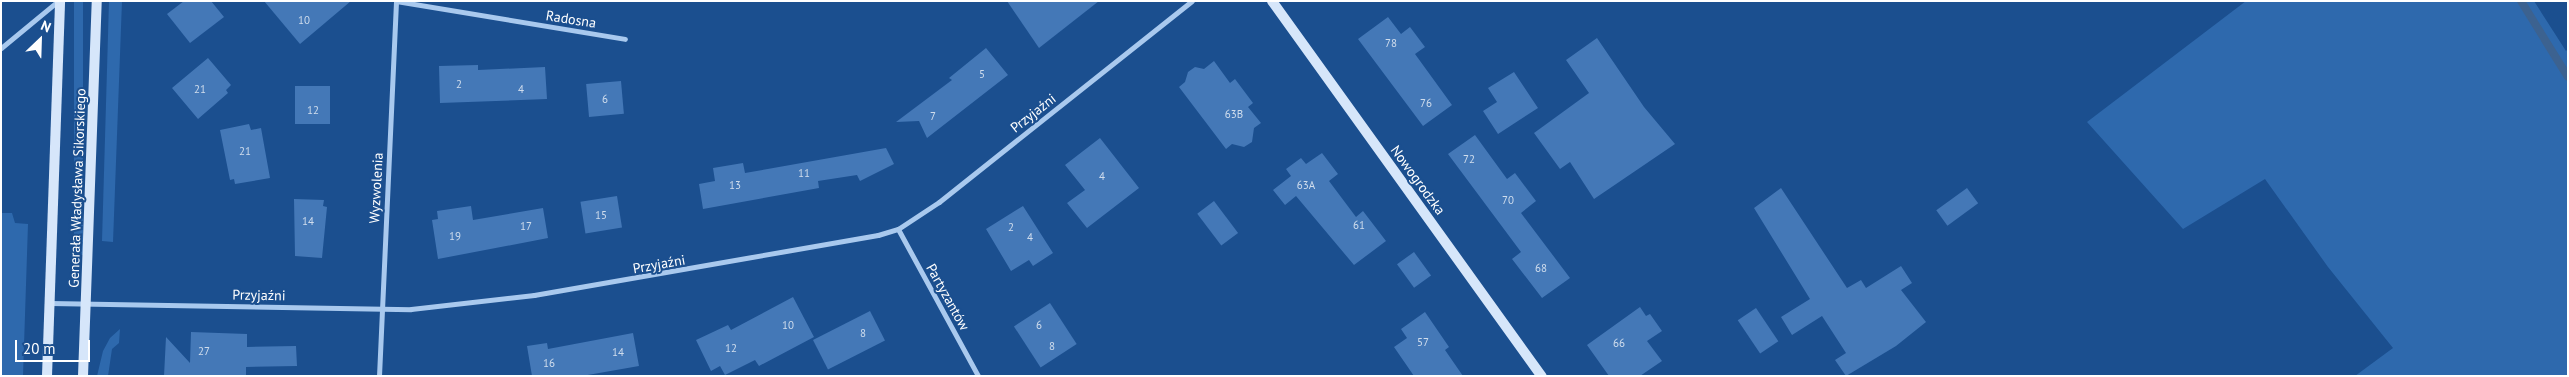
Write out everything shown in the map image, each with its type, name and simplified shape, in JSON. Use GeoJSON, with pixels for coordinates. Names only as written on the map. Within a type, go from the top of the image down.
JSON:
{"type":"FeatureCollection","features":[{"type":"Feature","properties":{"kind":"main road","name":"Generała Władysława Sikorskiego"},"geometry":{"type":"LineString","coordinates":[[48,376],[59,1]]}},
{"type":"Feature","properties":{"kind":"main road","name":"Generała Władysława Sikorskiego"},"geometry":{"type":"LineString","coordinates":[[83,376],[97,1]]}},
{"type":"Feature","properties":{"kind":"main road","name":"Nowogrodzka"},"geometry":{"type":"LineString","coordinates":[[1272,1],[1541,376]]}},
{"type":"Feature","properties":{"kind":"street"},"geometry":{"type":"LineString","coordinates":[[1,48],[59,1]]}},
{"type":"Feature","properties":{"kind":"street","name":"Radosna"},"geometry":{"type":"LineString","coordinates":[[396,1],[624,39]]}},
{"type":"Feature","properties":{"kind":"street","name":"Wyzwolenia"},"geometry":{"type":"LineString","coordinates":[[379,376],[396,1]]}},
{"type":"Feature","properties":{"kind":"street","name":"Przyjaźni"},"geometry":{"type":"LineString","coordinates":[[50,303],[382,310],[442,307],[544,294],[864,239],[898,229],[939,202],[1192,1]]}},
{"type":"Feature","properties":{"kind":"street","name":"Partyzantów"},"geometry":{"type":"LineString","coordinates":[[898,229],[978,376]]}},
{"type":"Feature","properties":{"kind":"shaded area"},"geometry":{"type":"Polygon","coordinates":[[[74,1],[83,1],[83,255],[74,255],[74,1]]]}},
{"type":"Feature","properties":{"kind":"shaded area"},"geometry":{"type":"Polygon","coordinates":[[[109,1],[122,1],[113,242],[102,241],[109,1]]]}},
{"type":"Feature","properties":{"kind":"shaded area"},"geometry":{"type":"Polygon","coordinates":[[[2246,1],[2534,1],[2566,51],[2568,49],[2568,376],[2355,376],[2393,348],[2328,267],[2265,179],[2183,229],[2087,122],[2246,1]]]}},
{"type":"Feature","properties":{"kind":"shaded area"},"geometry":{"type":"Polygon","coordinates":[[[1,213],[12,213],[15,223],[28,224],[23,376],[1,376],[1,213]]]}},
{"type":"Feature","properties":{"kind":"shaded area"},"geometry":{"type":"Polygon","coordinates":[[[120,329],[119,343],[112,349],[108,376],[97,376],[103,351],[110,338],[120,329]]]}},
{"type":"Feature","properties":{"kind":"building"},"geometry":{"type":"Polygon","coordinates":[[[184,1],[211,1],[224,17],[190,43],[167,14],[184,1]]]}},
{"type":"Feature","properties":{"kind":"building"},"geometry":{"type":"Polygon","coordinates":[[[264,1],[351,1],[300,44],[264,1]]]}},
{"type":"Feature","properties":{"kind":"building"},"geometry":{"type":"Polygon","coordinates":[[[1007,1],[1099,1],[1039,48],[1007,1]]]}},
{"type":"Feature","properties":{"kind":"building"},"geometry":{"type":"Polygon","coordinates":[[[1388,17],[1401,34],[1410,27],[1425,47],[1415,54],[1452,105],[1423,126],[1358,39],[1388,17]]]}},
{"type":"Feature","properties":{"kind":"building"},"geometry":{"type":"Polygon","coordinates":[[[1597,38],[1644,107],[1675,144],[1594,199],[1570,162],[1560,169],[1534,133],[1589,93],[1566,60],[1597,38]]]}},
{"type":"Feature","properties":{"kind":"building"},"geometry":{"type":"Polygon","coordinates":[[[986,48],[1008,75],[927,138],[919,121],[896,122],[952,80],[949,78],[986,48]]]}},
{"type":"Feature","properties":{"kind":"building"},"geometry":{"type":"Polygon","coordinates":[[[208,58],[231,85],[226,90],[228,93],[198,119],[172,88],[208,58]]]}},
{"type":"Feature","properties":{"kind":"building"},"geometry":{"type":"Polygon","coordinates":[[[1214,61],[1230,83],[1235,79],[1253,103],[1248,107],[1261,123],[1254,128],[1252,142],[1244,147],[1232,144],[1226,149],[1179,87],[1185,82],[1188,72],[1195,67],[1204,69],[1214,61]]]}},
{"type":"Feature","properties":{"kind":"building"},"geometry":{"type":"Polygon","coordinates":[[[478,65],[478,70],[545,67],[547,99],[440,103],[439,66],[478,65]]]}},
{"type":"Feature","properties":{"kind":"building"},"geometry":{"type":"Polygon","coordinates":[[[1514,72],[1538,108],[1498,134],[1483,111],[1497,102],[1488,88],[1514,72]]]}},
{"type":"Feature","properties":{"kind":"building"},"geometry":{"type":"Polygon","coordinates":[[[621,81],[624,114],[589,117],[586,84],[621,81]]]}},
{"type":"Feature","properties":{"kind":"building"},"geometry":{"type":"Polygon","coordinates":[[[295,86],[330,86],[330,124],[295,124],[295,86]]]}},
{"type":"Feature","properties":{"kind":"building"},"geometry":{"type":"Polygon","coordinates":[[[249,124],[251,130],[261,128],[270,178],[235,184],[234,179],[230,180],[220,130],[249,124]]]}},
{"type":"Feature","properties":{"kind":"building"},"geometry":{"type":"Polygon","coordinates":[[[1475,135],[1507,179],[1515,173],[1536,201],[1521,213],[1570,278],[1542,298],[1512,259],[1521,252],[1448,154],[1475,135]]]}},
{"type":"Feature","properties":{"kind":"building"},"geometry":{"type":"Polygon","coordinates":[[[1100,138],[1139,188],[1087,228],[1067,203],[1085,190],[1065,165],[1100,138]]]}},
{"type":"Feature","properties":{"kind":"building"},"geometry":{"type":"Polygon","coordinates":[[[886,148],[894,164],[860,181],[857,175],[818,181],[819,188],[703,209],[699,184],[715,181],[713,168],[743,163],[745,173],[886,148]]]}},
{"type":"Feature","properties":{"kind":"building"},"geometry":{"type":"Polygon","coordinates":[[[1322,153],[1338,174],[1329,181],[1356,217],[1363,211],[1386,241],[1354,265],[1296,196],[1285,205],[1273,190],[1291,176],[1286,169],[1301,158],[1306,164],[1322,153]]]}},
{"type":"Feature","properties":{"kind":"building"},"geometry":{"type":"Polygon","coordinates":[[[1781,188],[1847,288],[1861,280],[1866,288],[1901,266],[1912,283],[1901,290],[1926,322],[1896,346],[1846,376],[1835,360],[1846,353],[1822,316],[1792,335],[1781,317],[1810,299],[1754,208],[1781,188]]]}},
{"type":"Feature","properties":{"kind":"building"},"geometry":{"type":"Polygon","coordinates":[[[1967,188],[1978,203],[1947,226],[1936,210],[1967,188]]]}},
{"type":"Feature","properties":{"kind":"building"},"geometry":{"type":"Polygon","coordinates":[[[617,196],[622,228],[585,233],[580,202],[617,196]]]}},
{"type":"Feature","properties":{"kind":"building"},"geometry":{"type":"Polygon","coordinates":[[[294,199],[324,200],[323,206],[327,207],[322,258],[295,256],[294,199]]]}},
{"type":"Feature","properties":{"kind":"building"},"geometry":{"type":"Polygon","coordinates":[[[1214,201],[1238,233],[1221,246],[1197,214],[1214,201]]]}},
{"type":"Feature","properties":{"kind":"building"},"geometry":{"type":"Polygon","coordinates":[[[471,206],[473,220],[543,208],[548,238],[438,259],[432,220],[438,219],[437,211],[471,206]]]}},
{"type":"Feature","properties":{"kind":"building"},"geometry":{"type":"Polygon","coordinates":[[[1023,206],[1053,253],[1033,266],[1029,260],[1011,271],[986,229],[1023,206]]]}},
{"type":"Feature","properties":{"kind":"building"},"geometry":{"type":"Polygon","coordinates":[[[1414,252],[1431,275],[1414,288],[1397,264],[1414,252]]]}},
{"type":"Feature","properties":{"kind":"building"},"geometry":{"type":"Polygon","coordinates":[[[793,297],[814,337],[759,366],[755,360],[725,375],[720,366],[711,371],[696,340],[728,325],[731,330],[793,297]]]}},
{"type":"Feature","properties":{"kind":"building"},"geometry":{"type":"Polygon","coordinates":[[[1050,303],[1077,344],[1041,368],[1014,326],[1050,303]]]}},
{"type":"Feature","properties":{"kind":"building"},"geometry":{"type":"Polygon","coordinates":[[[1640,307],[1646,316],[1650,314],[1662,331],[1647,341],[1662,361],[1640,376],[1609,376],[1587,345],[1640,307]]]}},
{"type":"Feature","properties":{"kind":"building"},"geometry":{"type":"Polygon","coordinates":[[[1756,308],[1778,341],[1760,353],[1738,320],[1756,308]]]}},
{"type":"Feature","properties":{"kind":"building"},"geometry":{"type":"Polygon","coordinates":[[[870,311],[885,340],[828,369],[813,340],[870,311]]]}},
{"type":"Feature","properties":{"kind":"building"},"geometry":{"type":"Polygon","coordinates":[[[1425,312],[1449,347],[1445,350],[1463,376],[1414,376],[1394,347],[1407,338],[1401,329],[1425,312]]]}},
{"type":"Feature","properties":{"kind":"building"},"geometry":{"type":"Polygon","coordinates":[[[191,332],[247,334],[247,347],[296,346],[297,366],[246,367],[246,376],[164,376],[166,337],[190,363],[191,332]]]}},
{"type":"Feature","properties":{"kind":"building"},"geometry":{"type":"Polygon","coordinates":[[[633,333],[639,366],[582,376],[532,376],[527,346],[547,343],[548,349],[633,333]]]}},
{"type":"Feature","properties":{"kind":"waterway"},"geometry":{"type":"LineString","coordinates":[[2521,1],[2568,77]]}}]}
